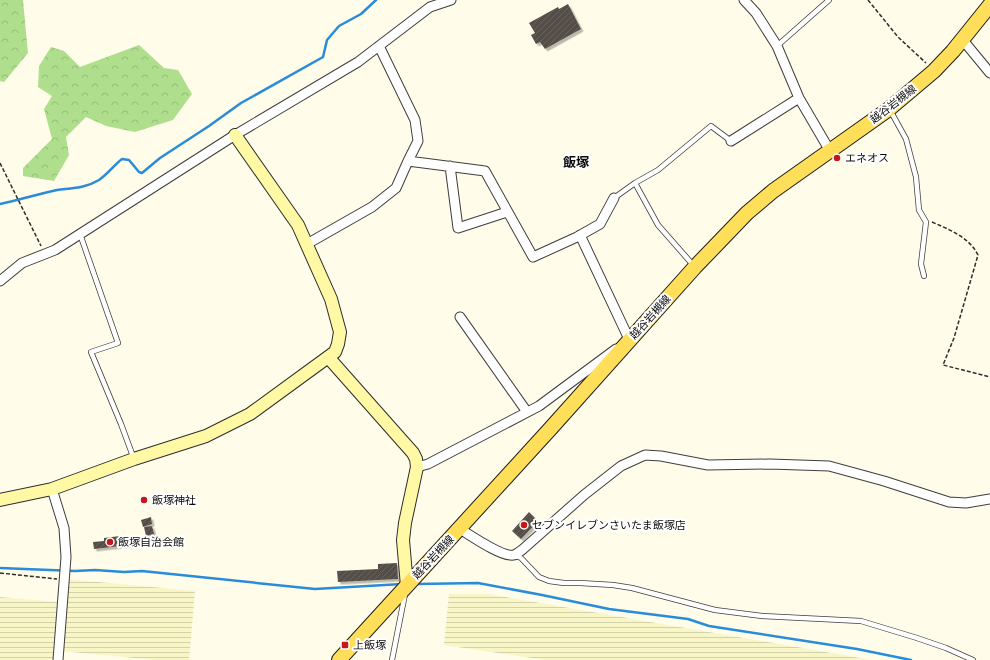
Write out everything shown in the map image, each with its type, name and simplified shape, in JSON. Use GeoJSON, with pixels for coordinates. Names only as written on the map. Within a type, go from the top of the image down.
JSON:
{"type":"FeatureCollection","features":[{"type":"Feature","properties":{"kind":"main road","name":"越谷岩槻線"},"geometry":{"type":"LineString","coordinates":[[339,660],[460,529],[695,267],[747,213],[773,191],[889,109],[934,71],[990,5]]}},
{"type":"Feature","properties":{"kind":"street"},"geometry":{"type":"LineString","coordinates":[[0,281],[22,263],[55,250],[235,135],[358,62],[430,7],[451,0]]}},
{"type":"Feature","properties":{"kind":"street"},"geometry":{"type":"LineString","coordinates":[[744,0],[756,13],[777,46],[799,98],[830,151]]}},
{"type":"Feature","properties":{"kind":"street"},"geometry":{"type":"LineString","coordinates":[[962,39],[990,73]]}},
{"type":"Feature","properties":{"kind":"street"},"geometry":{"type":"LineString","coordinates":[[307,244],[372,207],[396,188],[418,141],[415,120],[379,46]]}},
{"type":"Feature","properties":{"kind":"street"},"geometry":{"type":"LineString","coordinates":[[731,141],[799,98]]}},
{"type":"Feature","properties":{"kind":"street"},"geometry":{"type":"LineString","coordinates":[[0,500],[52,489],[134,459],[206,436],[250,414],[335,352],[340,332],[331,300],[307,244],[298,225],[235,135]]}},
{"type":"Feature","properties":{"kind":"street"},"geometry":{"type":"LineString","coordinates":[[408,161],[485,171],[533,257],[580,236],[600,224],[614,198]]}},
{"type":"Feature","properties":{"kind":"street"},"geometry":{"type":"LineString","coordinates":[[450,166],[458,228],[507,212]]}},
{"type":"Feature","properties":{"kind":"street"},"geometry":{"type":"LineString","coordinates":[[417,467],[428,464],[539,406],[632,337],[580,236]]}},
{"type":"Feature","properties":{"kind":"street"},"geometry":{"type":"LineString","coordinates":[[460,317],[527,412]]}},
{"type":"Feature","properties":{"kind":"street"},"geometry":{"type":"LineString","coordinates":[[328,357],[413,453],[416,459],[417,467],[405,523],[403,540],[407,586]]}},
{"type":"Feature","properties":{"kind":"street"},"geometry":{"type":"LineString","coordinates":[[460,529],[496,550],[513,555],[522,550],[584,495],[621,466],[645,455],[661,456],[708,466],[770,464],[829,466],[884,481],[949,502],[966,503],[990,499]]}},
{"type":"Feature","properties":{"kind":"street"},"geometry":{"type":"LineString","coordinates":[[52,489],[64,528],[66,557],[58,660]]}},
{"type":"Feature","properties":{"kind":"lane"},"geometry":{"type":"LineString","coordinates":[[777,46],[829,0]]}},
{"type":"Feature","properties":{"kind":"lane"},"geometry":{"type":"LineString","coordinates":[[889,109],[906,139],[916,177],[919,210],[926,222],[921,264],[924,276]]}},
{"type":"Feature","properties":{"kind":"lane"},"geometry":{"type":"LineString","coordinates":[[614,198],[635,182],[658,170],[711,126],[731,141]]}},
{"type":"Feature","properties":{"kind":"lane"},"geometry":{"type":"LineString","coordinates":[[635,182],[658,225],[695,267]]}},
{"type":"Feature","properties":{"kind":"lane"},"geometry":{"type":"LineString","coordinates":[[80,234],[118,343],[91,352],[134,459]]}},
{"type":"Feature","properties":{"kind":"lane"},"geometry":{"type":"LineString","coordinates":[[513,555],[521,558],[539,577],[549,581],[613,585],[632,588],[715,610],[738,613],[762,616],[861,621],[946,648],[974,660]]}},
{"type":"Feature","properties":{"kind":"lane"},"geometry":{"type":"LineString","coordinates":[[392,660],[407,586]]}},
{"type":"Feature","properties":{"kind":"path"},"geometry":{"type":"LineString","coordinates":[[868,0],[898,37],[934,71]]}},
{"type":"Feature","properties":{"kind":"path"},"geometry":{"type":"LineString","coordinates":[[0,164],[12,187],[18,203],[45,254]]}},
{"type":"Feature","properties":{"kind":"path"},"geometry":{"type":"LineString","coordinates":[[923,218],[960,235],[976,249],[978,255],[954,338],[943,365],[990,377]]}},
{"type":"Feature","properties":{"kind":"path"},"geometry":{"type":"LineString","coordinates":[[0,574],[64,579]]}},
{"type":"Feature","properties":{"kind":"shaded area"},"geometry":{"type":"Polygon","coordinates":[[[66,579],[195,591],[189,660],[155,660],[61,651],[66,579]]]}},
{"type":"Feature","properties":{"kind":"shaded area"},"geometry":{"type":"Polygon","coordinates":[[[449,594],[488,594],[872,660],[546,660],[444,645],[449,594]]]}},
{"type":"Feature","properties":{"kind":"shaded area"},"geometry":{"type":"Polygon","coordinates":[[[0,597],[57,602],[53,660],[0,660],[0,597]]]}},
{"type":"Feature","properties":{"kind":"green space"},"geometry":{"type":"Polygon","coordinates":[[[0,0],[23,0],[28,53],[4,82],[0,81],[0,0]]]}},
{"type":"Feature","properties":{"kind":"green space"},"geometry":{"type":"Polygon","coordinates":[[[139,45],[164,68],[178,70],[192,94],[173,120],[135,132],[106,126],[86,117],[66,137],[69,155],[54,181],[23,176],[23,168],[52,139],[44,109],[52,96],[38,87],[39,66],[51,47],[64,51],[80,67],[139,45]]]}},
{"type":"Feature","properties":{"kind":"building"},"geometry":{"type":"Polygon","coordinates":[[[568,4],[581,29],[545,49],[540,42],[536,44],[531,35],[535,33],[529,23],[558,7],[559,9],[568,4]]]}},
{"type":"Feature","properties":{"kind":"building"},"geometry":{"type":"Polygon","coordinates":[[[529,512],[538,521],[521,539],[512,531],[529,512]]]}},
{"type":"Feature","properties":{"kind":"building"},"geometry":{"type":"Polygon","coordinates":[[[151,517],[152,524],[143,527],[141,520],[151,517]]]}},
{"type":"Feature","properties":{"kind":"building"},"geometry":{"type":"Polygon","coordinates":[[[152,526],[154,534],[146,536],[144,527],[152,526]]]}},
{"type":"Feature","properties":{"kind":"building"},"geometry":{"type":"Polygon","coordinates":[[[128,535],[129,545],[94,549],[93,542],[104,541],[104,538],[128,535]]]}},
{"type":"Feature","properties":{"kind":"building"},"geometry":{"type":"Polygon","coordinates":[[[397,563],[398,579],[338,582],[337,571],[378,569],[378,564],[397,563]]]}},
{"type":"Feature","properties":{"kind":"waterway"},"geometry":{"type":"LineString","coordinates":[[0,204],[57,190],[89,185],[102,178],[122,159],[129,160],[139,172],[142,173],[160,158],[241,103],[323,57],[327,40],[339,26],[361,14],[376,0]]}},
{"type":"Feature","properties":{"kind":"waterway"},"geometry":{"type":"LineString","coordinates":[[0,568],[75,571],[142,571],[315,589],[402,584]]}},
{"type":"Feature","properties":{"kind":"waterway"},"geometry":{"type":"LineString","coordinates":[[417,584],[478,583],[609,609],[688,619],[709,626],[857,649],[911,660]]}},
{"type":"Feature","properties":{"kind":"place","name":"エネオス"},"geometry":{"type":"Point","coordinates":[837,158]}},
{"type":"Feature","properties":{"kind":"place","name":"飯塚神社"},"geometry":{"type":"Point","coordinates":[144,500]}},
{"type":"Feature","properties":{"kind":"place","name":"セブンイレブンさいたま飯塚店"},"geometry":{"type":"Point","coordinates":[524,525]}},
{"type":"Feature","properties":{"kind":"place","name":"飯塚自治会館"},"geometry":{"type":"Point","coordinates":[110,542]}},
{"type":"Feature","properties":{"kind":"place","name":"上飯塚"},"geometry":{"type":"Point","coordinates":[345,645]}},
{"type":"Feature","properties":{"kind":"district","name":"飯塚"},"geometry":{"type":"Point","coordinates":[576,162]}}]}
